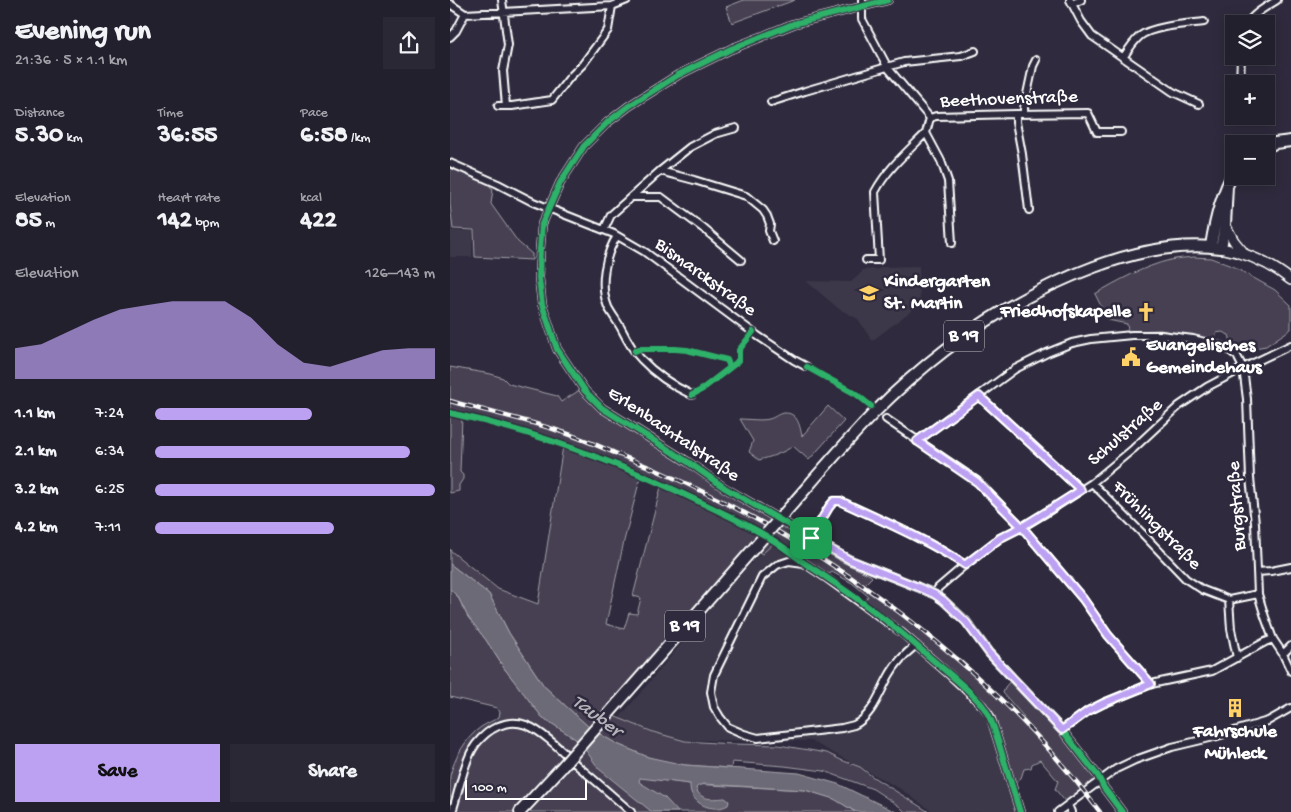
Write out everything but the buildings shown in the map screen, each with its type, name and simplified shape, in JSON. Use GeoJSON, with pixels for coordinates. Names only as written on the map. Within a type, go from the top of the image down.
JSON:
{"type":"FeatureCollection","features":[{"type":"Feature","properties":{"kind":"main road"},"geometry":{"type":"LineString","coordinates":[[1275,143],[1291,141]]}},
{"type":"Feature","properties":{"kind":"main road"},"geometry":{"type":"LineString","coordinates":[[1216,247],[1225,225],[1227,186]]}},
{"type":"Feature","properties":{"kind":"main road"},"geometry":{"type":"LineString","coordinates":[[1216,247],[1214,228],[1227,186]]}},
{"type":"Feature","properties":{"kind":"main road"},"geometry":{"type":"LineString","coordinates":[[1225,225],[1234,241],[1246,254]]}},
{"type":"Feature","properties":{"kind":"main road","name":"B 19"},"geometry":{"type":"LineString","coordinates":[[520,812],[872,415],[931,360],[956,341],[1010,306],[1080,272],[1126,256],[1152,250],[1195,245],[1216,247]]}},
{"type":"Feature","properties":{"kind":"main road"},"geometry":{"type":"LineString","coordinates":[[1216,247],[1246,254],[1274,268],[1291,280]]}},
{"type":"Feature","properties":{"kind":"street"},"geometry":{"type":"LineString","coordinates":[[502,0],[508,45],[503,71],[502,106],[552,100],[583,64],[608,30],[612,6]]}},
{"type":"Feature","properties":{"kind":"street"},"geometry":{"type":"LineString","coordinates":[[450,4],[465,14],[612,6],[627,0]]}},
{"type":"Feature","properties":{"kind":"street","name":"Erlenbachtalstraße"},"geometry":{"type":"LineString","coordinates":[[888,0],[862,3],[793,24],[731,49],[678,75],[629,106],[608,122],[584,146],[560,183],[542,224],[539,278],[542,304],[557,349],[585,391],[602,408],[688,462],[725,488],[850,560],[934,594],[943,600],[966,622],[989,653],[1062,730],[1094,770],[1104,788],[1122,812]]}},
{"type":"Feature","properties":{"kind":"street"},"geometry":{"type":"LineString","coordinates":[[1081,0],[1071,2],[1092,36],[1173,92],[1199,104]]}},
{"type":"Feature","properties":{"kind":"street"},"geometry":{"type":"LineString","coordinates":[[1254,15],[1277,0]]}},
{"type":"Feature","properties":{"kind":"street","name":"Beethovenstraße"},"geometry":{"type":"LineString","coordinates":[[862,3],[862,19],[888,68],[930,118],[936,116],[1088,113],[1097,132],[1121,132]]}},
{"type":"Feature","properties":{"kind":"street"},"geometry":{"type":"LineString","coordinates":[[450,37],[456,31],[465,14]]}},
{"type":"Feature","properties":{"kind":"street"},"geometry":{"type":"LineString","coordinates":[[1123,58],[1134,42],[1145,33],[1171,26],[1204,22]]}},
{"type":"Feature","properties":{"kind":"street"},"geometry":{"type":"LineString","coordinates":[[771,102],[904,62],[960,56],[975,51]]}},
{"type":"Feature","properties":{"kind":"street"},"geometry":{"type":"LineString","coordinates":[[1024,114],[1033,66],[1036,60]]}},
{"type":"Feature","properties":{"kind":"street"},"geometry":{"type":"LineString","coordinates":[[1016,114],[1028,210]]}},
{"type":"Feature","properties":{"kind":"street"},"geometry":{"type":"LineString","coordinates":[[866,260],[879,260],[875,192],[890,170],[926,133],[930,118]]}},
{"type":"Feature","properties":{"kind":"street"},"geometry":{"type":"LineString","coordinates":[[604,230],[611,215],[690,147],[715,134],[736,128]]}},
{"type":"Feature","properties":{"kind":"street"},"geometry":{"type":"LineString","coordinates":[[926,133],[941,161],[948,181],[952,242]]}},
{"type":"Feature","properties":{"kind":"street"},"geometry":{"type":"LineString","coordinates":[[450,163],[549,209]]}},
{"type":"Feature","properties":{"kind":"street"},"geometry":{"type":"LineString","coordinates":[[660,171],[746,196],[763,210],[767,216],[770,224],[769,231],[773,241]]}},
{"type":"Feature","properties":{"kind":"street"},"geometry":{"type":"LineString","coordinates":[[632,197],[661,197],[741,260]]}},
{"type":"Feature","properties":{"kind":"street","name":"Bismarckstraße"},"geometry":{"type":"LineString","coordinates":[[549,209],[604,230],[646,252],[758,336],[794,360],[807,366]]}},
{"type":"Feature","properties":{"kind":"street"},"geometry":{"type":"LineString","coordinates":[[617,236],[613,241],[605,268],[604,288],[608,306],[630,345],[640,358],[661,376],[692,395]]}},
{"type":"Feature","properties":{"kind":"street"},"geometry":{"type":"LineString","coordinates":[[917,441],[1015,369],[1072,343],[1109,337],[1138,335],[1161,335],[1193,339],[1225,347],[1237,356],[1243,368]]}},
{"type":"Feature","properties":{"kind":"street","name":"Schulstraße"},"geometry":{"type":"LineString","coordinates":[[934,594],[938,588],[965,565],[1000,538],[1022,527],[1092,483],[1133,449],[1179,406],[1207,387],[1290,347]]}},
{"type":"Feature","properties":{"kind":"street","name":"Burgstraße"},"geometry":{"type":"LineString","coordinates":[[1243,368],[1247,399],[1258,594],[1274,639],[1291,671]]}},
{"type":"Feature","properties":{"kind":"street","name":"Frühlingstraße"},"geometry":{"type":"LineString","coordinates":[[979,396],[1081,490]]}},
{"type":"Feature","properties":{"kind":"street"},"geometry":{"type":"LineString","coordinates":[[886,419],[977,482],[1022,527],[1083,599],[1108,635],[1151,684]]}},
{"type":"Feature","properties":{"kind":"street","name":"Frühlingstraße"},"geometry":{"type":"LineString","coordinates":[[1092,483],[1186,579],[1203,590],[1229,600]]}},
{"type":"Feature","properties":{"kind":"street"},"geometry":{"type":"LineString","coordinates":[[811,538],[829,507],[834,501],[840,501],[917,537],[965,565]]}},
{"type":"Feature","properties":{"kind":"street"},"geometry":{"type":"LineString","coordinates":[[916,645],[905,654],[890,673],[872,708],[854,725],[758,738],[728,727],[714,707],[711,692],[714,675],[762,577],[777,565],[789,561],[804,563],[902,632],[983,706],[990,716],[1020,812]]}},
{"type":"Feature","properties":{"kind":"street"},"geometry":{"type":"LineString","coordinates":[[1257,572],[1291,567]]}},
{"type":"Feature","properties":{"kind":"street"},"geometry":{"type":"LineString","coordinates":[[1237,658],[1231,629],[1229,600],[1258,594]]}},
{"type":"Feature","properties":{"kind":"street"},"geometry":{"type":"LineString","coordinates":[[1062,730],[1088,711],[1104,703],[1151,684],[1212,671],[1274,639]]}},
{"type":"Feature","properties":{"kind":"street"},"geometry":{"type":"LineString","coordinates":[[1283,654],[1291,646]]}},
{"type":"Feature","properties":{"kind":"street"},"geometry":{"type":"LineString","coordinates":[[1058,812],[1116,769],[1135,760],[1172,747],[1268,721],[1291,708]]}},
{"type":"Feature","properties":{"kind":"street"},"geometry":{"type":"LineString","coordinates":[[452,812],[468,759],[475,745],[492,729],[506,723],[516,723],[536,730],[631,812]]}},
{"type":"Feature","properties":{"kind":"street"},"geometry":{"type":"LineString","coordinates":[[1068,805],[1071,812]]}},
{"type":"Feature","properties":{"kind":"shaded area"},"geometry":{"type":"Polygon","coordinates":[[[744,0],[795,0],[732,23],[726,7],[744,0]]]}},
{"type":"Feature","properties":{"kind":"shaded area"},"geometry":{"type":"Polygon","coordinates":[[[450,167],[486,183],[493,189],[491,204],[518,242],[532,254],[532,260],[475,257],[474,230],[453,229],[450,204],[450,167]]]}},
{"type":"Feature","properties":{"kind":"shaded area"},"geometry":{"type":"Polygon","coordinates":[[[450,204],[452,231],[473,231],[472,257],[450,257],[450,204]]]}},
{"type":"Feature","properties":{"kind":"shaded area"},"geometry":{"type":"Polygon","coordinates":[[[1211,258],[1234,267],[1275,290],[1291,305],[1291,329],[1266,346],[1231,352],[1229,335],[1222,332],[1216,333],[1215,344],[1161,330],[1128,331],[1127,324],[1108,320],[1095,294],[1151,266],[1173,259],[1211,258]]]}},
{"type":"Feature","properties":{"kind":"shaded area","name":"Kindergarten St. Martin"},"geometry":{"type":"Polygon","coordinates":[[[919,266],[920,304],[872,341],[858,319],[839,309],[806,281],[851,282],[862,270],[882,267],[919,266]]]}},
{"type":"Feature","properties":{"kind":"shaded area"},"geometry":{"type":"Polygon","coordinates":[[[450,367],[491,374],[503,378],[509,384],[557,396],[561,402],[583,388],[602,408],[830,549],[840,561],[870,575],[872,577],[863,586],[900,612],[943,647],[1021,720],[1024,717],[1003,693],[1005,687],[1013,678],[1100,780],[1068,805],[1055,789],[1058,781],[1040,760],[1032,764],[1031,768],[1024,769],[1021,778],[1012,786],[994,728],[983,706],[863,604],[868,596],[852,583],[832,572],[825,577],[775,542],[762,554],[754,548],[617,704],[603,710],[653,732],[685,741],[778,745],[827,753],[860,767],[929,812],[905,812],[873,789],[824,771],[732,762],[731,768],[685,765],[648,757],[617,744],[591,729],[544,686],[509,633],[489,594],[450,564],[450,549],[498,589],[538,604],[563,446],[509,428],[462,416],[460,472],[463,475],[463,479],[459,485],[459,491],[450,493],[450,367]],[[641,475],[606,624],[624,629],[629,613],[637,614],[641,598],[633,596],[662,483],[641,475]]]}},
{"type":"Feature","properties":{"kind":"shaded area"},"geometry":{"type":"Polygon","coordinates":[[[828,406],[844,421],[809,460],[793,446],[785,451],[759,460],[749,452],[753,441],[740,419],[766,420],[782,413],[789,413],[798,421],[802,436],[828,406]]]}},
{"type":"Feature","properties":{"kind":"shaded area"},"geometry":{"type":"Polygon","coordinates":[[[771,543],[898,634],[938,668],[980,709],[991,730],[1015,812],[933,812],[899,788],[811,741],[667,740],[616,722],[732,583],[771,543]]]}},
{"type":"Feature","properties":{"kind":"shaded area"},"geometry":{"type":"Polygon","coordinates":[[[450,564],[489,594],[509,633],[544,686],[591,729],[617,744],[648,757],[685,765],[799,773],[838,784],[896,812],[856,812],[834,799],[805,790],[703,784],[698,786],[696,788],[698,792],[704,797],[712,799],[725,798],[729,801],[728,805],[712,808],[702,805],[697,801],[691,792],[690,784],[640,778],[639,782],[665,798],[678,812],[652,812],[599,769],[580,742],[542,717],[504,668],[468,617],[458,597],[450,589],[450,564]]]}},
{"type":"Feature","properties":{"kind":"shaded area"},"geometry":{"type":"Polygon","coordinates":[[[450,589],[458,597],[468,617],[504,668],[542,717],[580,742],[650,774],[653,779],[690,784],[805,790],[835,799],[855,812],[450,812],[450,776],[454,763],[470,736],[499,717],[500,712],[497,708],[450,697],[450,589]]]}},
{"type":"Feature","properties":{"kind":"railway"},"geometry":{"type":"LineString","coordinates":[[450,401],[543,426],[593,444],[684,483],[752,517],[819,556],[882,600],[943,647],[1000,698],[1052,753],[1100,812]]}},
{"type":"Feature","properties":{"kind":"cycle path"},"geometry":{"type":"LineString","coordinates":[[888,0],[793,24],[731,49],[678,75],[629,106],[608,122],[584,146],[560,183],[542,224],[539,278],[542,304],[557,349],[585,391],[602,408],[688,462],[725,488],[830,549],[850,560],[935,594],[943,600],[966,621],[989,653],[1062,730],[1098,776],[1104,788],[1122,812]]}},
{"type":"Feature","properties":{"kind":"cycle path"},"geometry":{"type":"LineString","coordinates":[[692,395],[736,363],[739,359],[739,350],[753,332]]}},
{"type":"Feature","properties":{"kind":"cycle path"},"geometry":{"type":"LineString","coordinates":[[635,351],[639,349],[687,350],[727,360],[730,367]]}},
{"type":"Feature","properties":{"kind":"cycle path"},"geometry":{"type":"LineString","coordinates":[[807,367],[856,394],[871,406]]}},
{"type":"Feature","properties":{"kind":"cycle path"},"geometry":{"type":"LineString","coordinates":[[450,413],[515,430],[610,462],[727,515],[779,544],[883,618],[976,698],[988,713],[994,728],[1020,812]]}},
{"type":"Feature","properties":{"kind":"place","name":"Kindergarten St. Martin"},"geometry":{"type":"Point","coordinates":[869,293]}},
{"type":"Feature","properties":{"kind":"place","name":"Friedhofskapelle"},"geometry":{"type":"Point","coordinates":[1146,312]}},
{"type":"Feature","properties":{"kind":"place","name":"Evangelisches Gemeindehaus"},"geometry":{"type":"Point","coordinates":[1131,357]}},
{"type":"Feature","properties":{"kind":"place","name":"Fahrschule Mühleck"},"geometry":{"type":"Point","coordinates":[1235,708]}},
{"type":"Feature","properties":{"kind":"route"},"geometry":{"type":"LineString","coordinates":[[811,538],[834,501],[840,501],[917,537],[965,565],[1000,538],[1022,527],[977,482],[917,441],[979,396],[1081,490],[1022,527],[1083,599],[1108,635],[1151,684],[1088,711],[1062,730],[989,653],[957,612],[943,600],[918,587],[850,560],[811,538]]}},
{"type":"Feature","properties":{"kind":"water label","name":"Tauber"},"geometry":{"type":"Point","coordinates":[596,717]}}]}
